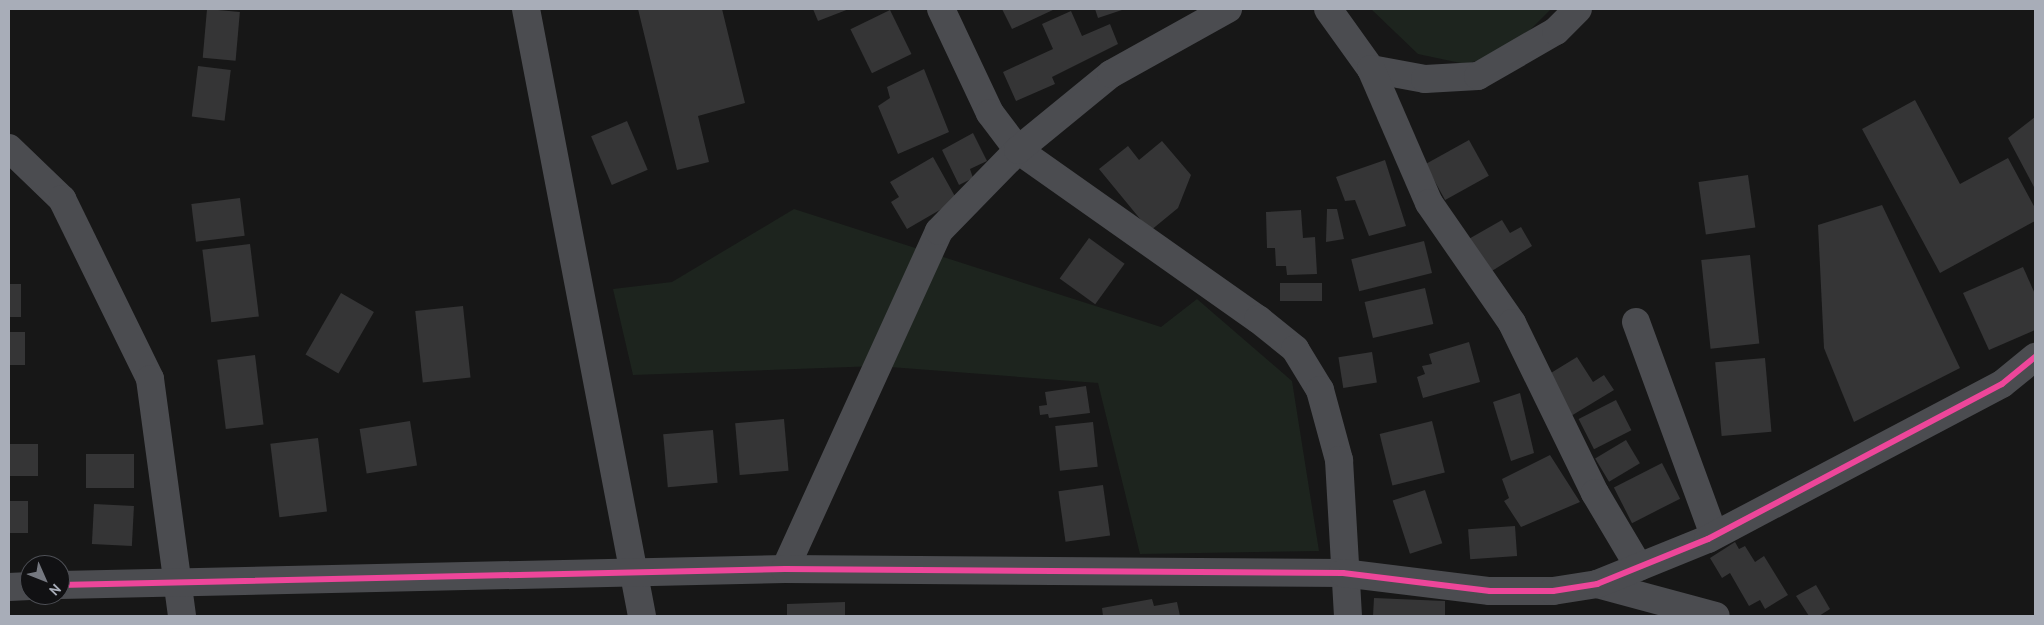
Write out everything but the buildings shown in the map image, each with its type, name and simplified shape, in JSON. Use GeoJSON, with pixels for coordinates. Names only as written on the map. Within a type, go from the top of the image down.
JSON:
{"type":"FeatureCollection","features":[{"type":"Feature","properties":{"kind":"street"},"geometry":{"type":"LineString","coordinates":[[526,9],[635,570],[642,616]]}},
{"type":"Feature","properties":{"kind":"street"},"geometry":{"type":"LineString","coordinates":[[941,9],[990,113],[1018,150],[1258,319],[1295,349],[1320,390],[1339,460],[1343,574],[1348,616]]}},
{"type":"Feature","properties":{"kind":"street"},"geometry":{"type":"LineString","coordinates":[[785,569],[939,231],[1018,150],[1111,74],[1228,9]]}},
{"type":"Feature","properties":{"kind":"street"},"geometry":{"type":"LineString","coordinates":[[1328,9],[1371,69],[1429,203],[1512,323],[1594,493],[1639,567]]}},
{"type":"Feature","properties":{"kind":"street"},"geometry":{"type":"LineString","coordinates":[[1371,69],[1425,78],[1478,76],[1556,31],[1578,9]]}},
{"type":"Feature","properties":{"kind":"street"},"geometry":{"type":"LineString","coordinates":[[9,148],[62,199],[150,379],[175,581],[182,616]]}},
{"type":"Feature","properties":{"kind":"street"},"geometry":{"type":"LineString","coordinates":[[1636,322],[1714,536]]}},
{"type":"Feature","properties":{"kind":"street"},"geometry":{"type":"LineString","coordinates":[[70,585],[635,570],[785,569],[1343,574],[1490,591],[1553,591],[1597,584],[1714,536],[2002,384],[2035,357]]}},
{"type":"Feature","properties":{"kind":"street"},"geometry":{"type":"LineString","coordinates":[[1597,584],[1716,616]]}},
{"type":"Feature","properties":{"kind":"shaded area"},"geometry":{"type":"Polygon","coordinates":[[[1371,9],[1551,9],[1507,53],[1465,64],[1418,54],[1371,9]]]}},
{"type":"Feature","properties":{"kind":"shaded area"},"geometry":{"type":"Polygon","coordinates":[[[794,209],[1161,327],[1197,299],[1292,381],[1319,551],[1140,554],[1098,383],[877,366],[633,375],[613,289],[672,282],[794,209]]]}},
{"type":"Feature","properties":{"kind":"cycle path"},"geometry":{"type":"LineString","coordinates":[[70,585],[785,569],[1343,573],[1490,591],[1553,591],[1597,584],[1708,539],[2002,384],[2035,357]]}}]}
